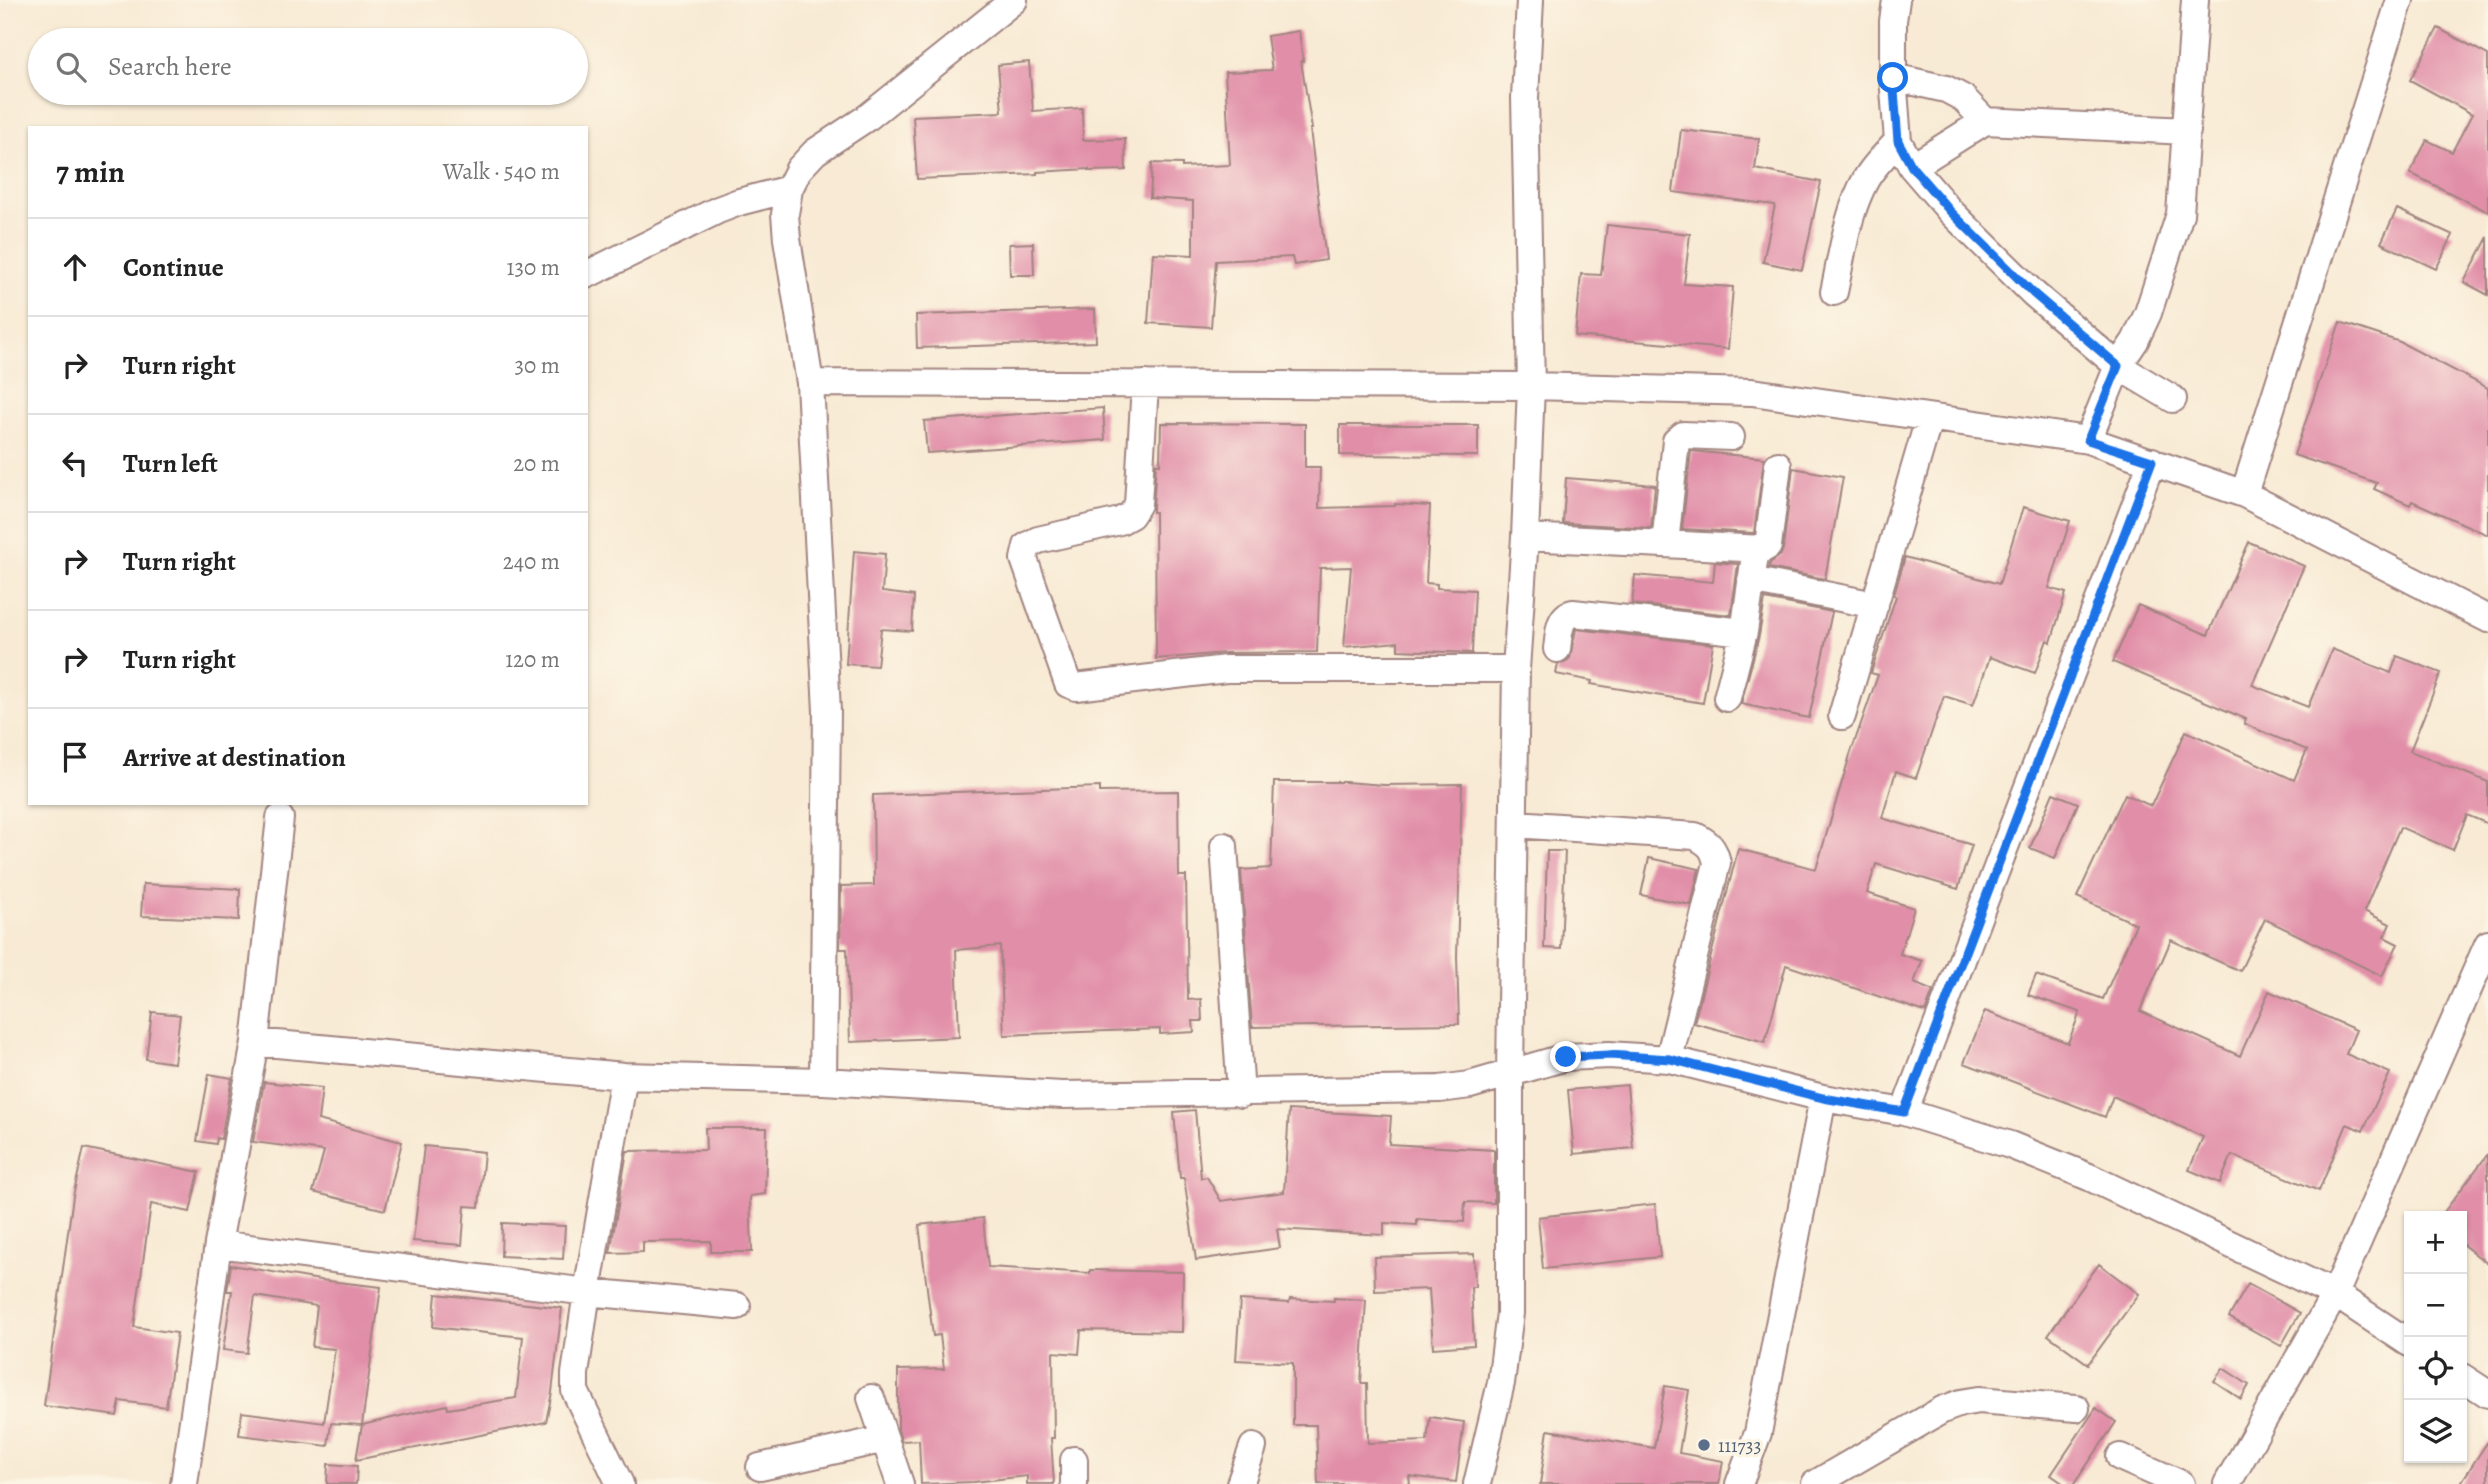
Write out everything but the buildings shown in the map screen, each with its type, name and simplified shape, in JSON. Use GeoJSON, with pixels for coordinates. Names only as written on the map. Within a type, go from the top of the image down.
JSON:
{"type":"FeatureCollection","features":[{"type":"Feature","properties":{"kind":"street"},"geometry":{"type":"LineString","coordinates":[[823,1081],[827,710],[810,383],[787,239],[785,214],[789,189],[799,169],[815,152],[868,117],[1014,0]]}},
{"type":"Feature","properties":{"kind":"street"},"geometry":{"type":"LineString","coordinates":[[1477,1484],[1501,1382],[1510,1313],[1510,1072],[1516,669],[1531,386],[1525,98],[1530,0]]}},
{"type":"Feature","properties":{"kind":"street"},"geometry":{"type":"LineString","coordinates":[[1896,0],[1892,21],[1898,141],[1912,167],[1950,211],[2034,294],[2118,366],[2173,399]]}},
{"type":"Feature","properties":{"kind":"street"},"geometry":{"type":"LineString","coordinates":[[2088,440],[2118,366],[2135,341],[2148,313],[2180,214],[2195,0]]}},
{"type":"Feature","properties":{"kind":"street"},"geometry":{"type":"LineString","coordinates":[[2245,494],[2400,0]]}},
{"type":"Feature","properties":{"kind":"street"},"geometry":{"type":"LineString","coordinates":[[1893,78],[1946,89],[1963,98],[1985,121]]}},
{"type":"Feature","properties":{"kind":"street"},"geometry":{"type":"LineString","coordinates":[[1912,167],[1985,121],[2187,131]]}},
{"type":"Feature","properties":{"kind":"street"},"geometry":{"type":"LineString","coordinates":[[1834,292],[1860,190],[1868,176],[1898,141]]}},
{"type":"Feature","properties":{"kind":"street"},"geometry":{"type":"LineString","coordinates":[[588,274],[718,210],[789,189]]}},
{"type":"Feature","properties":{"kind":"street"},"geometry":{"type":"LineString","coordinates":[[810,383],[1531,386],[1752,392],[2088,440],[2245,494],[2488,619]]}},
{"type":"Feature","properties":{"kind":"street"},"geometry":{"type":"LineString","coordinates":[[1145,384],[1138,504],[1131,514],[1120,521],[1038,540],[1027,547],[1024,559],[1068,684],[1076,687],[1226,669],[1516,669]]}},
{"type":"Feature","properties":{"kind":"street"},"geometry":{"type":"LineString","coordinates":[[1842,716],[1929,419]]}},
{"type":"Feature","properties":{"kind":"street"},"geometry":{"type":"LineString","coordinates":[[1665,544],[1676,441],[1683,435],[1731,438]]}},
{"type":"Feature","properties":{"kind":"street"},"geometry":{"type":"LineString","coordinates":[[1904,1112],[2152,461]]}},
{"type":"Feature","properties":{"kind":"street"},"geometry":{"type":"LineString","coordinates":[[1525,537],[1763,549],[1768,545],[1778,466]]}},
{"type":"Feature","properties":{"kind":"street"},"geometry":{"type":"LineString","coordinates":[[1727,698],[1744,632],[1756,548]]}},
{"type":"Feature","properties":{"kind":"street"},"geometry":{"type":"LineString","coordinates":[[1751,580],[1875,605]]}},
{"type":"Feature","properties":{"kind":"street"},"geometry":{"type":"LineString","coordinates":[[1557,649],[1562,619],[1566,614],[1573,613],[1744,632]]}},
{"type":"Feature","properties":{"kind":"street"},"geometry":{"type":"LineString","coordinates":[[184,1484],[218,1244],[255,1042],[280,818]]}},
{"type":"Feature","properties":{"kind":"street"},"geometry":{"type":"LineString","coordinates":[[1514,824],[1695,836],[1709,843],[1715,852],[1717,863],[1670,1059]]}},
{"type":"Feature","properties":{"kind":"street"},"geometry":{"type":"LineString","coordinates":[[1224,846],[1241,1094]]}},
{"type":"Feature","properties":{"kind":"street"},"geometry":{"type":"LineString","coordinates":[[2227,1484],[2334,1294],[2488,944]]}},
{"type":"Feature","properties":{"kind":"street"},"geometry":{"type":"LineString","coordinates":[[255,1042],[624,1076],[823,1081],[1062,1095],[1440,1089],[1470,1085],[1566,1057],[1609,1055],[1670,1059],[1823,1098],[1904,1112],[2010,1145],[2089,1177],[2334,1294],[2404,1340]]}},
{"type":"Feature","properties":{"kind":"street"},"geometry":{"type":"LineString","coordinates":[[620,1484],[575,1391],[575,1374],[624,1076]]}},
{"type":"Feature","properties":{"kind":"street"},"geometry":{"type":"LineString","coordinates":[[1739,1484],[1758,1433],[1823,1098]]}},
{"type":"Feature","properties":{"kind":"street"},"geometry":{"type":"LineString","coordinates":[[218,1244],[587,1292],[737,1306]]}},
{"type":"Feature","properties":{"kind":"street"},"geometry":{"type":"LineString","coordinates":[[2467,1380],[2488,1394]]}},
{"type":"Feature","properties":{"kind":"street"},"geometry":{"type":"LineString","coordinates":[[871,1398],[900,1484]]}},
{"type":"Feature","properties":{"kind":"street"},"geometry":{"type":"LineString","coordinates":[[1815,1484],[1942,1410],[1961,1403],[1979,1400],[2076,1408]]}},
{"type":"Feature","properties":{"kind":"street"},"geometry":{"type":"LineString","coordinates":[[760,1467],[885,1439]]}},
{"type":"Feature","properties":{"kind":"street"},"geometry":{"type":"LineString","coordinates":[[1240,1484],[1254,1447]]}},
{"type":"Feature","properties":{"kind":"street"},"geometry":{"type":"LineString","coordinates":[[2120,1457],[2181,1484]]}},
{"type":"Feature","properties":{"kind":"place","name":"111733"},"geometry":{"type":"Point","coordinates":[1704,1445]}},
{"type":"Feature","properties":{"kind":"route"},"geometry":{"type":"LineString","coordinates":[[1566,1057],[1609,1055],[1670,1059],[1823,1098],[1904,1112],[2152,461],[2088,440],[2118,366],[2034,294],[1950,211],[1912,167],[1898,141],[1893,78]]}}]}
